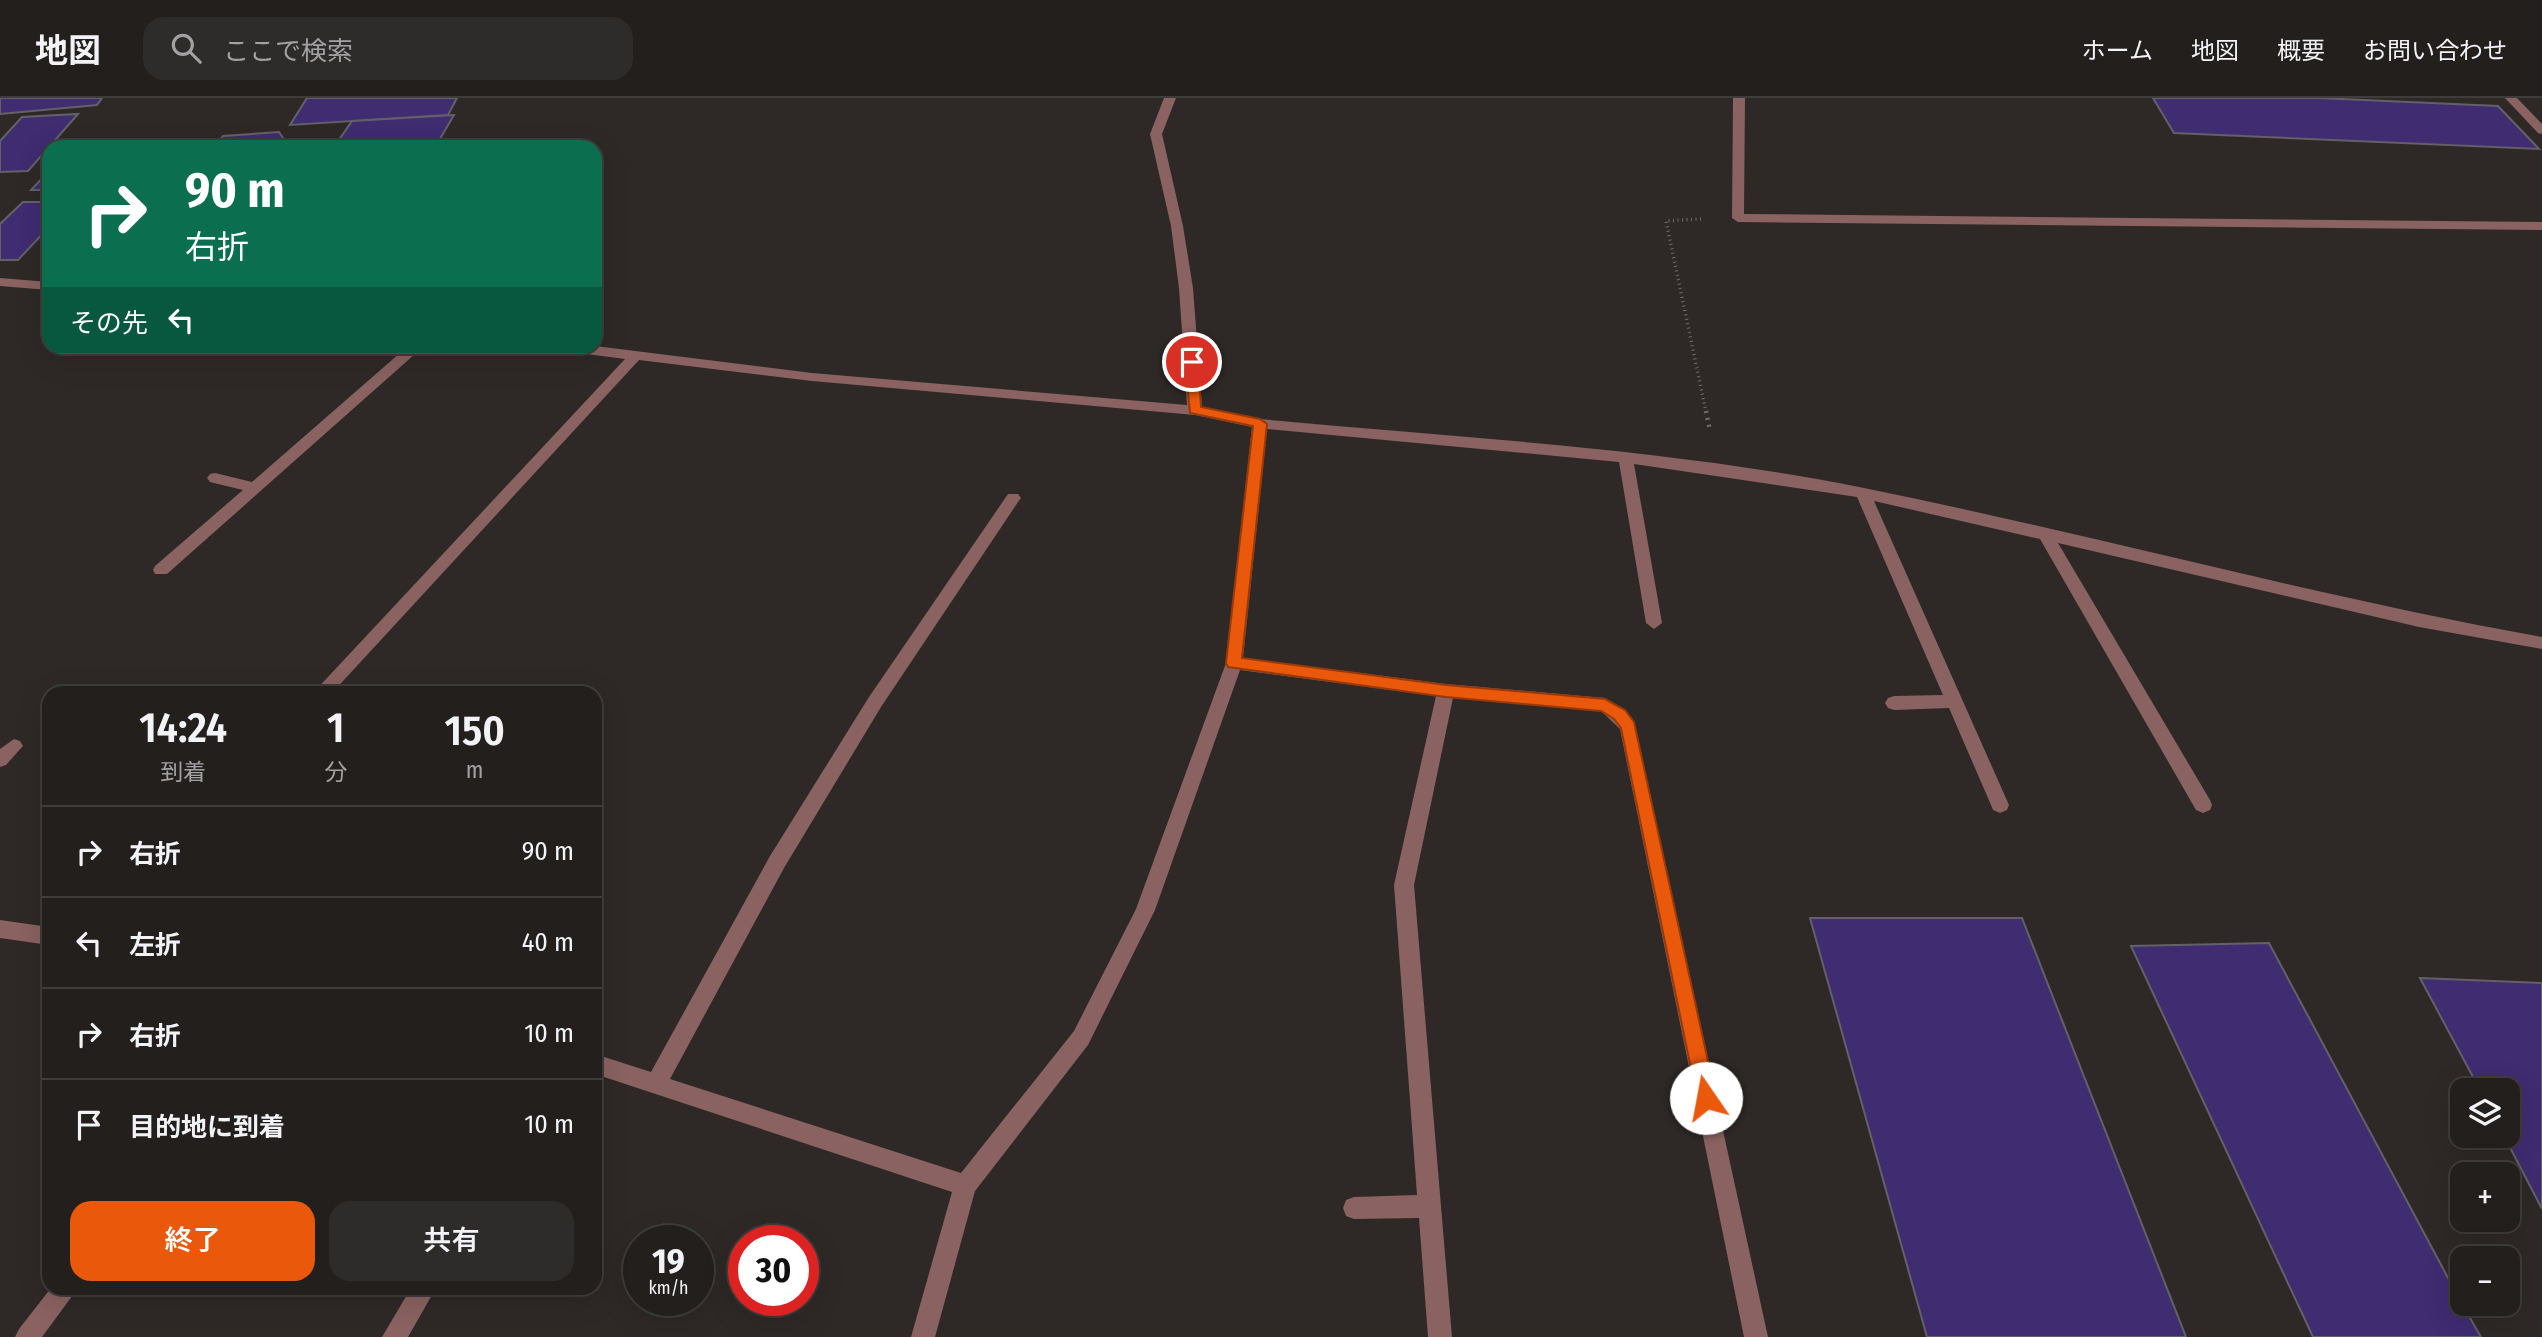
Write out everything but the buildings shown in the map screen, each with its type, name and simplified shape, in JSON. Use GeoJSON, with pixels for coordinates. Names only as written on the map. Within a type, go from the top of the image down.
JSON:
{"type":"FeatureCollection","features":[{"type":"Feature","properties":{"kind":"street"},"geometry":{"type":"LineString","coordinates":[[1170,98],[1156,134],[1177,226],[1186,288],[1195,410]]}},
{"type":"Feature","properties":{"kind":"street"},"geometry":{"type":"LineString","coordinates":[[1739,98],[1738,218],[2542,226]]}},
{"type":"Feature","properties":{"kind":"street"},"geometry":{"type":"LineString","coordinates":[[2511,98],[2542,131]]}},
{"type":"Feature","properties":{"kind":"street"},"geometry":{"type":"LineString","coordinates":[[0,282],[42,285]]}},
{"type":"Feature","properties":{"kind":"street"},"geometry":{"type":"LineString","coordinates":[[602,352],[812,377],[1195,410],[1260,424],[1626,458],[1718,470],[1863,493],[2419,621],[2542,643]]}},
{"type":"Feature","properties":{"kind":"street"},"geometry":{"type":"LineString","coordinates":[[161,570],[408,354]]}},
{"type":"Feature","properties":{"kind":"street"},"geometry":{"type":"LineString","coordinates":[[328,686],[634,357]]}},
{"type":"Feature","properties":{"kind":"street"},"geometry":{"type":"LineString","coordinates":[[923,1337],[965,1185],[1081,1038],[1145,910],[1234,663],[1260,424]]}},
{"type":"Feature","properties":{"kind":"street"},"geometry":{"type":"LineString","coordinates":[[1626,458],[1654,624]]}},
{"type":"Feature","properties":{"kind":"street"},"geometry":{"type":"LineString","coordinates":[[215,478],[255,488]]}},
{"type":"Feature","properties":{"kind":"street"},"geometry":{"type":"LineString","coordinates":[[1863,493],[2000,805]]}},
{"type":"Feature","properties":{"kind":"street"},"geometry":{"type":"LineString","coordinates":[[656,1084],[777,862],[854,736],[1013,498]]}},
{"type":"Feature","properties":{"kind":"street"},"geometry":{"type":"LineString","coordinates":[[2045,535],[2203,805]]}},
{"type":"Feature","properties":{"kind":"street"},"geometry":{"type":"LineString","coordinates":[[1234,663],[1446,691],[1605,705],[1619,715],[1628,727],[1756,1337]]}},
{"type":"Feature","properties":{"kind":"street"},"geometry":{"type":"LineString","coordinates":[[1440,1337],[1404,885],[1446,691]]}},
{"type":"Feature","properties":{"kind":"street"},"geometry":{"type":"LineString","coordinates":[[1894,703],[1954,701]]}},
{"type":"Feature","properties":{"kind":"street"},"geometry":{"type":"LineString","coordinates":[[0,760],[14,746]]}},
{"type":"Feature","properties":{"kind":"street"},"geometry":{"type":"LineString","coordinates":[[0,929],[42,935]]}},
{"type":"Feature","properties":{"kind":"street"},"geometry":{"type":"LineString","coordinates":[[602,1066],[965,1185]]}},
{"type":"Feature","properties":{"kind":"street"},"geometry":{"type":"LineString","coordinates":[[1354,1208],[1429,1206]]}},
{"type":"Feature","properties":{"kind":"street"},"geometry":{"type":"LineString","coordinates":[[27,1337],[60,1295]]}},
{"type":"Feature","properties":{"kind":"street"},"geometry":{"type":"LineString","coordinates":[[394,1337],[420,1295]]}},
{"type":"Feature","properties":{"kind":"path"},"geometry":{"type":"LineString","coordinates":[[1718,470],[1666,221],[1738,218]]}},
{"type":"Feature","properties":{"kind":"route"},"geometry":{"type":"LineString","coordinates":[[1192,362],[1195,410],[1260,424],[1234,663],[1446,691],[1605,705],[1619,715],[1628,727],[1706,1098]]}}]}
